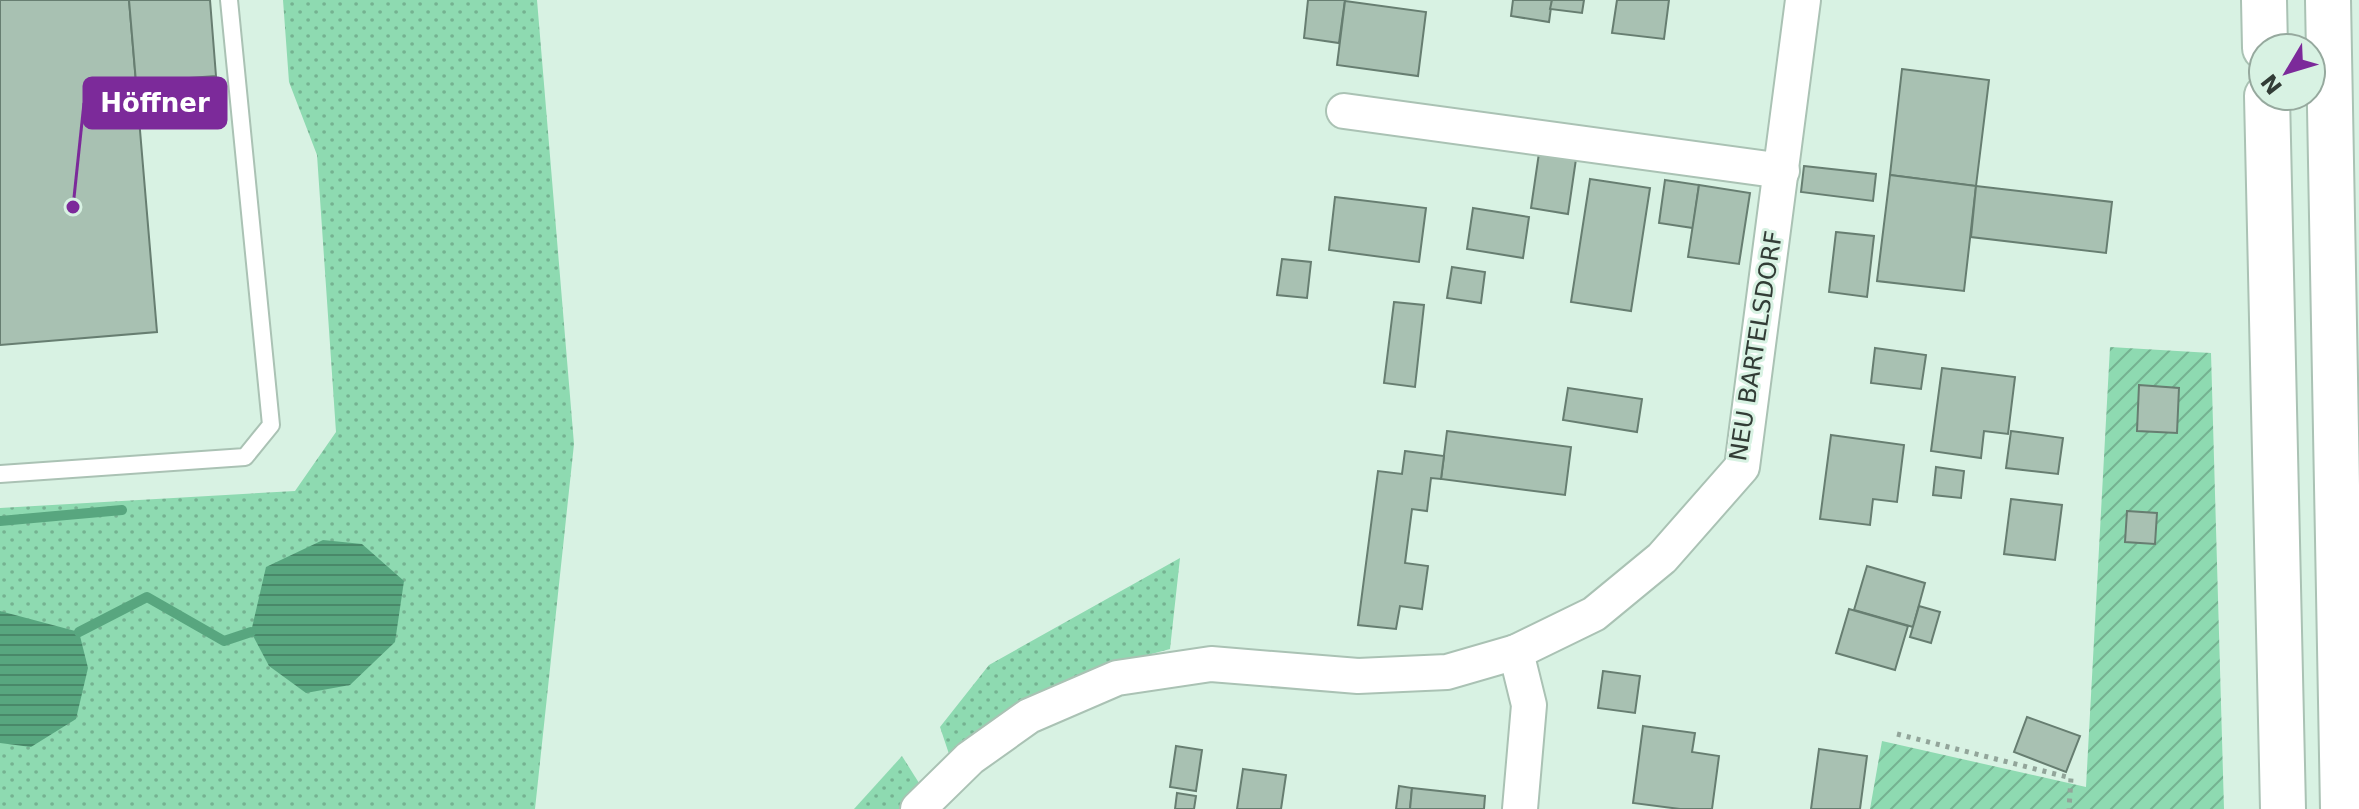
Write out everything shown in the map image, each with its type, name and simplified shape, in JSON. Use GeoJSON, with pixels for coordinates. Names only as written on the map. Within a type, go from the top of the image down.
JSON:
{"type":"FeatureCollection","features":[{"type":"Feature","properties":{"kind":"highway"},"geometry":{"type":"LineString","coordinates":[[2264,0],[2265,32]]}},
{"type":"Feature","properties":{"kind":"highway"},"geometry":{"type":"LineString","coordinates":[[2328,0],[2343,809]]}},
{"type":"Feature","properties":{"kind":"highway"},"geometry":{"type":"LineString","coordinates":[[2267,112],[2283,809]]}},
{"type":"Feature","properties":{"kind":"street","name":"NEU BARTELSDORF"},"geometry":{"type":"LineString","coordinates":[[920,806],[970,758],[1029,716],[1117,678],[1211,664],[1358,676],[1447,672],[1516,652],[1594,614],[1662,558],[1742,467],[1803,0]]}},
{"type":"Feature","properties":{"kind":"street"},"geometry":{"type":"LineString","coordinates":[[1344,111],[1782,171]]}},
{"type":"Feature","properties":{"kind":"street"},"geometry":{"type":"LineString","coordinates":[[1516,652],[1529,705],[1520,809]]}},
{"type":"Feature","properties":{"kind":"lane"},"geometry":{"type":"LineString","coordinates":[[0,474],[245,457],[271,425],[229,0]]}},
{"type":"Feature","properties":{"kind":"path"},"geometry":{"type":"LineString","coordinates":[[1897,734],[2071,778],[2069,809]]}},
{"type":"Feature","properties":{"kind":"shaded area"},"geometry":{"type":"Polygon","coordinates":[[[283,0],[537,0],[574,444],[535,809],[0,809],[0,508],[295,491],[336,432],[317,155],[289,82],[283,0]]]}},
{"type":"Feature","properties":{"kind":"shaded area"},"geometry":{"type":"Polygon","coordinates":[[[2110,347],[2211,353],[2224,809],[1870,809],[1882,741],[2086,787],[2110,347]]]}},
{"type":"Feature","properties":{"kind":"shaded area"},"geometry":{"type":"Polygon","coordinates":[[[323,540],[362,544],[404,581],[395,642],[350,685],[306,693],[269,666],[251,632],[266,567],[323,540]]]}},
{"type":"Feature","properties":{"kind":"shaded area"},"geometry":{"type":"Polygon","coordinates":[[[1180,558],[1170,649],[1114,664],[1025,704],[949,754],[940,727],[989,665],[1180,558]]]}},
{"type":"Feature","properties":{"kind":"shaded area"},"geometry":{"type":"Polygon","coordinates":[[[0,611],[79,632],[88,668],[76,719],[31,747],[0,743],[0,611]]]}},
{"type":"Feature","properties":{"kind":"shaded area"},"geometry":{"type":"Polygon","coordinates":[[[902,756],[919,783],[899,809],[854,809],[902,756]]]}},
{"type":"Feature","properties":{"kind":"building"},"geometry":{"type":"Polygon","coordinates":[[[0,0],[129,0],[157,332],[0,345],[0,0]]]}},
{"type":"Feature","properties":{"kind":"building"},"geometry":{"type":"Polygon","coordinates":[[[129,0],[210,0],[216,76],[136,82],[129,0]]]}},
{"type":"Feature","properties":{"kind":"building"},"geometry":{"type":"Polygon","coordinates":[[[1308,0],[1345,0],[1339,43],[1304,38],[1308,0]]]}},
{"type":"Feature","properties":{"kind":"building"},"geometry":{"type":"Polygon","coordinates":[[[1513,0],[1552,0],[1549,22],[1511,16],[1513,0]]]}},
{"type":"Feature","properties":{"kind":"building"},"geometry":{"type":"Polygon","coordinates":[[[1552,0],[1584,0],[1582,13],[1550,9],[1552,0]]]}},
{"type":"Feature","properties":{"kind":"building"},"geometry":{"type":"Polygon","coordinates":[[[1617,0],[1669,0],[1664,39],[1612,33],[1617,0]]]}},
{"type":"Feature","properties":{"kind":"building"},"geometry":{"type":"Polygon","coordinates":[[[1345,1],[1426,12],[1418,76],[1337,65],[1345,1]]]}},
{"type":"Feature","properties":{"kind":"building"},"geometry":{"type":"Polygon","coordinates":[[[1902,69],[1989,80],[1976,186],[1890,175],[1902,69]]]}},
{"type":"Feature","properties":{"kind":"building"},"geometry":{"type":"Polygon","coordinates":[[[1539,153],[1576,159],[1568,214],[1531,208],[1539,153]]]}},
{"type":"Feature","properties":{"kind":"building"},"geometry":{"type":"Polygon","coordinates":[[[1804,166],[1876,174],[1873,201],[1801,192],[1804,166]]]}},
{"type":"Feature","properties":{"kind":"building"},"geometry":{"type":"Polygon","coordinates":[[[1890,175],[1976,186],[1964,291],[1877,281],[1890,175]]]}},
{"type":"Feature","properties":{"kind":"building"},"geometry":{"type":"Polygon","coordinates":[[[1590,179],[1650,188],[1631,311],[1571,302],[1590,179]]]}},
{"type":"Feature","properties":{"kind":"building"},"geometry":{"type":"Polygon","coordinates":[[[1665,180],[1699,185],[1693,228],[1659,223],[1665,180]]]}},
{"type":"Feature","properties":{"kind":"building"},"geometry":{"type":"Polygon","coordinates":[[[1699,185],[1750,193],[1739,264],[1688,257],[1699,185]]]}},
{"type":"Feature","properties":{"kind":"building"},"geometry":{"type":"Polygon","coordinates":[[[1976,186],[2112,202],[2106,253],[1971,237],[1976,186]]]}},
{"type":"Feature","properties":{"kind":"building"},"geometry":{"type":"Polygon","coordinates":[[[1335,197],[1426,208],[1419,262],[1329,250],[1335,197]]]}},
{"type":"Feature","properties":{"kind":"building"},"geometry":{"type":"Polygon","coordinates":[[[1473,208],[1529,217],[1523,258],[1467,249],[1473,208]]]}},
{"type":"Feature","properties":{"kind":"building"},"geometry":{"type":"Polygon","coordinates":[[[1836,232],[1874,236],[1867,297],[1829,292],[1836,232]]]}},
{"type":"Feature","properties":{"kind":"building"},"geometry":{"type":"Polygon","coordinates":[[[1282,259],[1311,262],[1307,298],[1277,295],[1282,259]]]}},
{"type":"Feature","properties":{"kind":"building"},"geometry":{"type":"Polygon","coordinates":[[[1452,267],[1485,272],[1481,303],[1447,298],[1452,267]]]}},
{"type":"Feature","properties":{"kind":"building"},"geometry":{"type":"Polygon","coordinates":[[[1394,302],[1424,305],[1415,387],[1384,383],[1394,302]]]}},
{"type":"Feature","properties":{"kind":"building"},"geometry":{"type":"Polygon","coordinates":[[[1875,348],[1926,355],[1921,389],[1871,383],[1875,348]]]}},
{"type":"Feature","properties":{"kind":"building"},"geometry":{"type":"Polygon","coordinates":[[[1942,368],[2015,377],[2008,434],[1984,431],[1981,458],[1931,451],[1942,368]]]}},
{"type":"Feature","properties":{"kind":"building"},"geometry":{"type":"Polygon","coordinates":[[[2139,385],[2179,388],[2177,433],[2137,431],[2139,385]]]}},
{"type":"Feature","properties":{"kind":"building"},"geometry":{"type":"Polygon","coordinates":[[[1568,388],[1642,399],[1637,432],[1563,420],[1568,388]]]}},
{"type":"Feature","properties":{"kind":"building"},"geometry":{"type":"Polygon","coordinates":[[[1447,431],[1571,447],[1565,495],[1441,479],[1447,431]]]}},
{"type":"Feature","properties":{"kind":"building"},"geometry":{"type":"Polygon","coordinates":[[[2011,431],[2063,438],[2058,474],[2006,468],[2011,431]]]}},
{"type":"Feature","properties":{"kind":"building"},"geometry":{"type":"Polygon","coordinates":[[[1831,435],[1904,445],[1897,502],[1873,499],[1870,525],[1820,519],[1831,435]]]}},
{"type":"Feature","properties":{"kind":"building"},"geometry":{"type":"Polygon","coordinates":[[[1405,451],[1444,456],[1441,479],[1431,478],[1427,511],[1412,509],[1405,563],[1428,566],[1422,609],[1400,606],[1396,629],[1358,625],[1378,471],[1402,474],[1405,451]]]}},
{"type":"Feature","properties":{"kind":"building"},"geometry":{"type":"Polygon","coordinates":[[[1936,467],[1964,471],[1961,498],[1933,495],[1936,467]]]}},
{"type":"Feature","properties":{"kind":"building"},"geometry":{"type":"Polygon","coordinates":[[[2011,499],[2062,505],[2055,560],[2004,554],[2011,499]]]}},
{"type":"Feature","properties":{"kind":"building"},"geometry":{"type":"Polygon","coordinates":[[[2127,511],[2157,513],[2155,544],[2125,542],[2127,511]]]}},
{"type":"Feature","properties":{"kind":"building"},"geometry":{"type":"Polygon","coordinates":[[[1867,566],[1925,583],[1913,627],[1854,610],[1867,566]]]}},
{"type":"Feature","properties":{"kind":"building"},"geometry":{"type":"Polygon","coordinates":[[[1919,606],[1940,612],[1931,643],[1910,637],[1919,606]]]}},
{"type":"Feature","properties":{"kind":"building"},"geometry":{"type":"Polygon","coordinates":[[[1849,609],[1908,626],[1895,670],[1836,653],[1849,609]]]}},
{"type":"Feature","properties":{"kind":"building"},"geometry":{"type":"Polygon","coordinates":[[[1603,671],[1640,676],[1635,713],[1598,708],[1603,671]]]}},
{"type":"Feature","properties":{"kind":"building"},"geometry":{"type":"Polygon","coordinates":[[[2027,717],[2080,736],[2066,772],[2014,752],[2027,717]]]}},
{"type":"Feature","properties":{"kind":"building"},"geometry":{"type":"Polygon","coordinates":[[[1643,726],[1695,733],[1692,752],[1719,756],[1712,809],[1680,809],[1633,803],[1643,726]]]}},
{"type":"Feature","properties":{"kind":"building"},"geometry":{"type":"Polygon","coordinates":[[[1176,746],[1202,750],[1196,791],[1170,787],[1176,746]]]}},
{"type":"Feature","properties":{"kind":"building"},"geometry":{"type":"Polygon","coordinates":[[[1819,749],[1867,756],[1860,809],[1811,809],[1819,749]]]}},
{"type":"Feature","properties":{"kind":"building"},"geometry":{"type":"Polygon","coordinates":[[[1243,769],[1286,775],[1281,809],[1237,809],[1243,769]]]}},
{"type":"Feature","properties":{"kind":"building"},"geometry":{"type":"Polygon","coordinates":[[[1399,786],[1412,788],[1410,809],[1396,809],[1399,786]]]}},
{"type":"Feature","properties":{"kind":"building"},"geometry":{"type":"Polygon","coordinates":[[[1412,788],[1485,796],[1484,809],[1410,809],[1412,788]]]}},
{"type":"Feature","properties":{"kind":"building"},"geometry":{"type":"Polygon","coordinates":[[[1177,793],[1196,796],[1194,809],[1175,809],[1177,793]]]}},
{"type":"Feature","properties":{"kind":"waterway"},"geometry":{"type":"LineString","coordinates":[[0,521],[122,510]]}},
{"type":"Feature","properties":{"kind":"waterway"},"geometry":{"type":"LineString","coordinates":[[79,632],[147,597],[224,641],[251,632]]}},
{"type":"Feature","properties":{"kind":"place","name":"Höffner"},"geometry":{"type":"Point","coordinates":[73,207]}}]}
